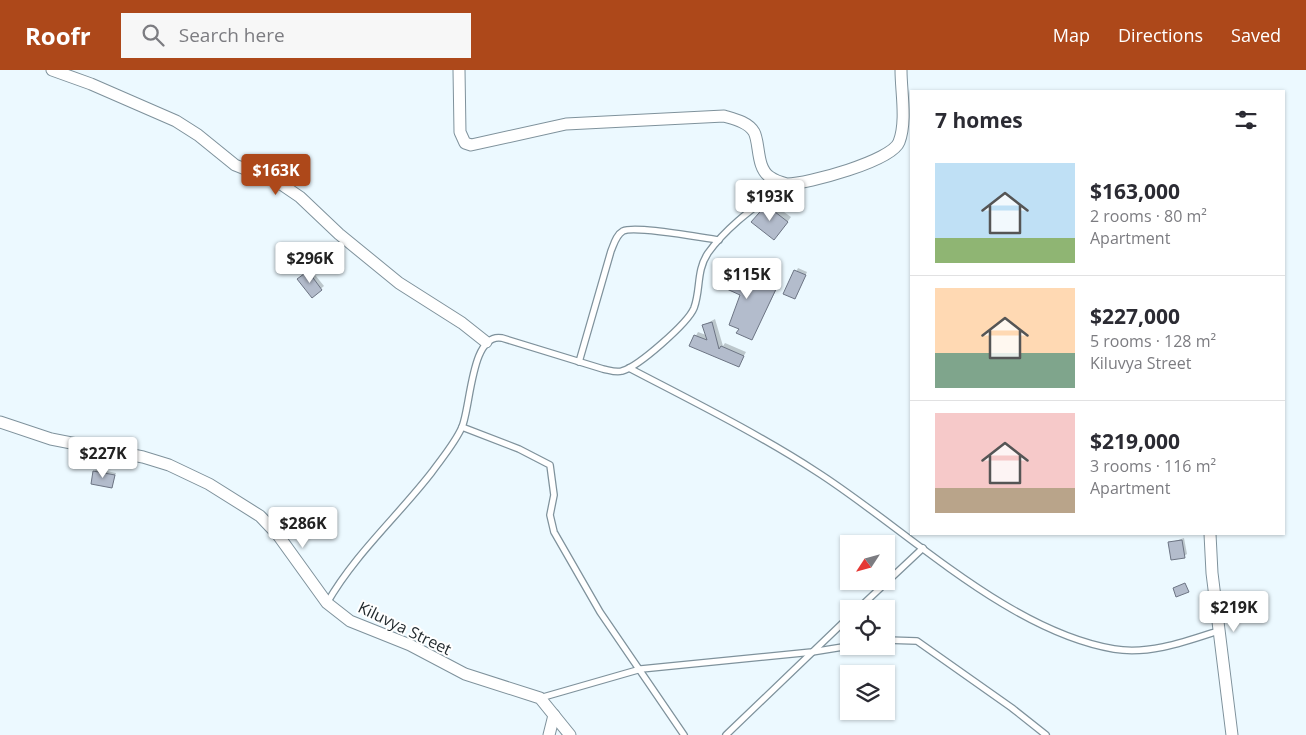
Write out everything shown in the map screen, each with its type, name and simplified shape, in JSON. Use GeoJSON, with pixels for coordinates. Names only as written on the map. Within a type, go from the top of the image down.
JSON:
{"type":"FeatureCollection","features":[{"type":"Feature","properties":{"kind":"street"},"geometry":{"type":"LineString","coordinates":[[52,70],[91,84],[176,122],[198,135],[235,165],[278,182],[300,197],[339,234],[399,283],[462,323],[486,342]]}},
{"type":"Feature","properties":{"kind":"street"},"geometry":{"type":"LineString","coordinates":[[459,70],[460,132],[465,143],[471,145],[566,124],[724,116],[744,123],[754,132],[761,164],[769,177],[786,184],[868,164],[892,152],[899,143],[902,121],[901,70]]}},
{"type":"Feature","properties":{"kind":"street","name":"Kiluvya Street"},"geometry":{"type":"LineString","coordinates":[[0,422],[61,441],[169,464],[209,484],[260,516],[278,535],[327,603],[350,621],[410,645],[464,674],[540,698]]}},
{"type":"Feature","properties":{"kind":"street"},"geometry":{"type":"LineString","coordinates":[[1210,535],[1212,573],[1221,630],[1232,735]]}},
{"type":"Feature","properties":{"kind":"street"},"geometry":{"type":"LineString","coordinates":[[540,698],[570,735]]}},
{"type":"Feature","properties":{"kind":"street"},"geometry":{"type":"LineString","coordinates":[[550,735],[554,715]]}},
{"type":"Feature","properties":{"kind":"lane"},"geometry":{"type":"LineString","coordinates":[[327,603],[339,583],[420,488],[462,427],[474,372],[486,342],[495,336],[615,372],[629,368],[667,340],[687,318],[694,308],[702,262],[719,240],[746,214],[786,184]]}},
{"type":"Feature","properties":{"kind":"lane"},"geometry":{"type":"LineString","coordinates":[[579,362],[616,238],[622,232],[631,229],[648,230],[719,240]]}},
{"type":"Feature","properties":{"kind":"lane"},"geometry":{"type":"LineString","coordinates":[[629,368],[817,472],[1017,612],[1048,629],[1081,641],[1115,649],[1145,650],[1180,644],[1221,630]]}},
{"type":"Feature","properties":{"kind":"lane"},"geometry":{"type":"LineString","coordinates":[[462,427],[519,449],[550,465],[554,495],[550,515],[554,532],[600,612],[641,669],[684,735]]}},
{"type":"Feature","properties":{"kind":"lane"},"geometry":{"type":"LineString","coordinates":[[868,600],[923,548]]}},
{"type":"Feature","properties":{"kind":"lane"},"geometry":{"type":"LineString","coordinates":[[726,735],[840,626]]}},
{"type":"Feature","properties":{"kind":"lane"},"geometry":{"type":"LineString","coordinates":[[895,640],[917,641],[1012,708],[1046,735]]}},
{"type":"Feature","properties":{"kind":"lane"},"geometry":{"type":"LineString","coordinates":[[540,698],[641,669],[812,652],[840,647]]}},
{"type":"Feature","properties":{"kind":"building"},"geometry":{"type":"Polygon","coordinates":[[[766,205],[788,222],[774,240],[751,222],[766,205]]]}},
{"type":"Feature","properties":{"kind":"building"},"geometry":{"type":"Polygon","coordinates":[[[727,265],[777,287],[752,340],[736,333],[739,329],[729,325],[740,295],[718,285],[727,265]]]}},
{"type":"Feature","properties":{"kind":"building"},"geometry":{"type":"Polygon","coordinates":[[[794,270],[806,275],[795,299],[783,294],[794,270]]]}},
{"type":"Feature","properties":{"kind":"building"},"geometry":{"type":"Polygon","coordinates":[[[308,271],[322,290],[312,298],[297,279],[308,271]]]}},
{"type":"Feature","properties":{"kind":"building"},"geometry":{"type":"Polygon","coordinates":[[[712,322],[719,349],[721,346],[744,356],[739,367],[689,346],[694,335],[707,340],[702,325],[712,322]]]}},
{"type":"Feature","properties":{"kind":"building"},"geometry":{"type":"Polygon","coordinates":[[[93,471],[115,475],[112,488],[91,484],[93,471]]]}},
{"type":"Feature","properties":{"kind":"building"},"geometry":{"type":"Polygon","coordinates":[[[1182,540],[1185,558],[1171,560],[1168,542],[1182,540]]]}},
{"type":"Feature","properties":{"kind":"building"},"geometry":{"type":"Polygon","coordinates":[[[1185,583],[1189,592],[1176,597],[1173,588],[1185,583]]]}}]}
